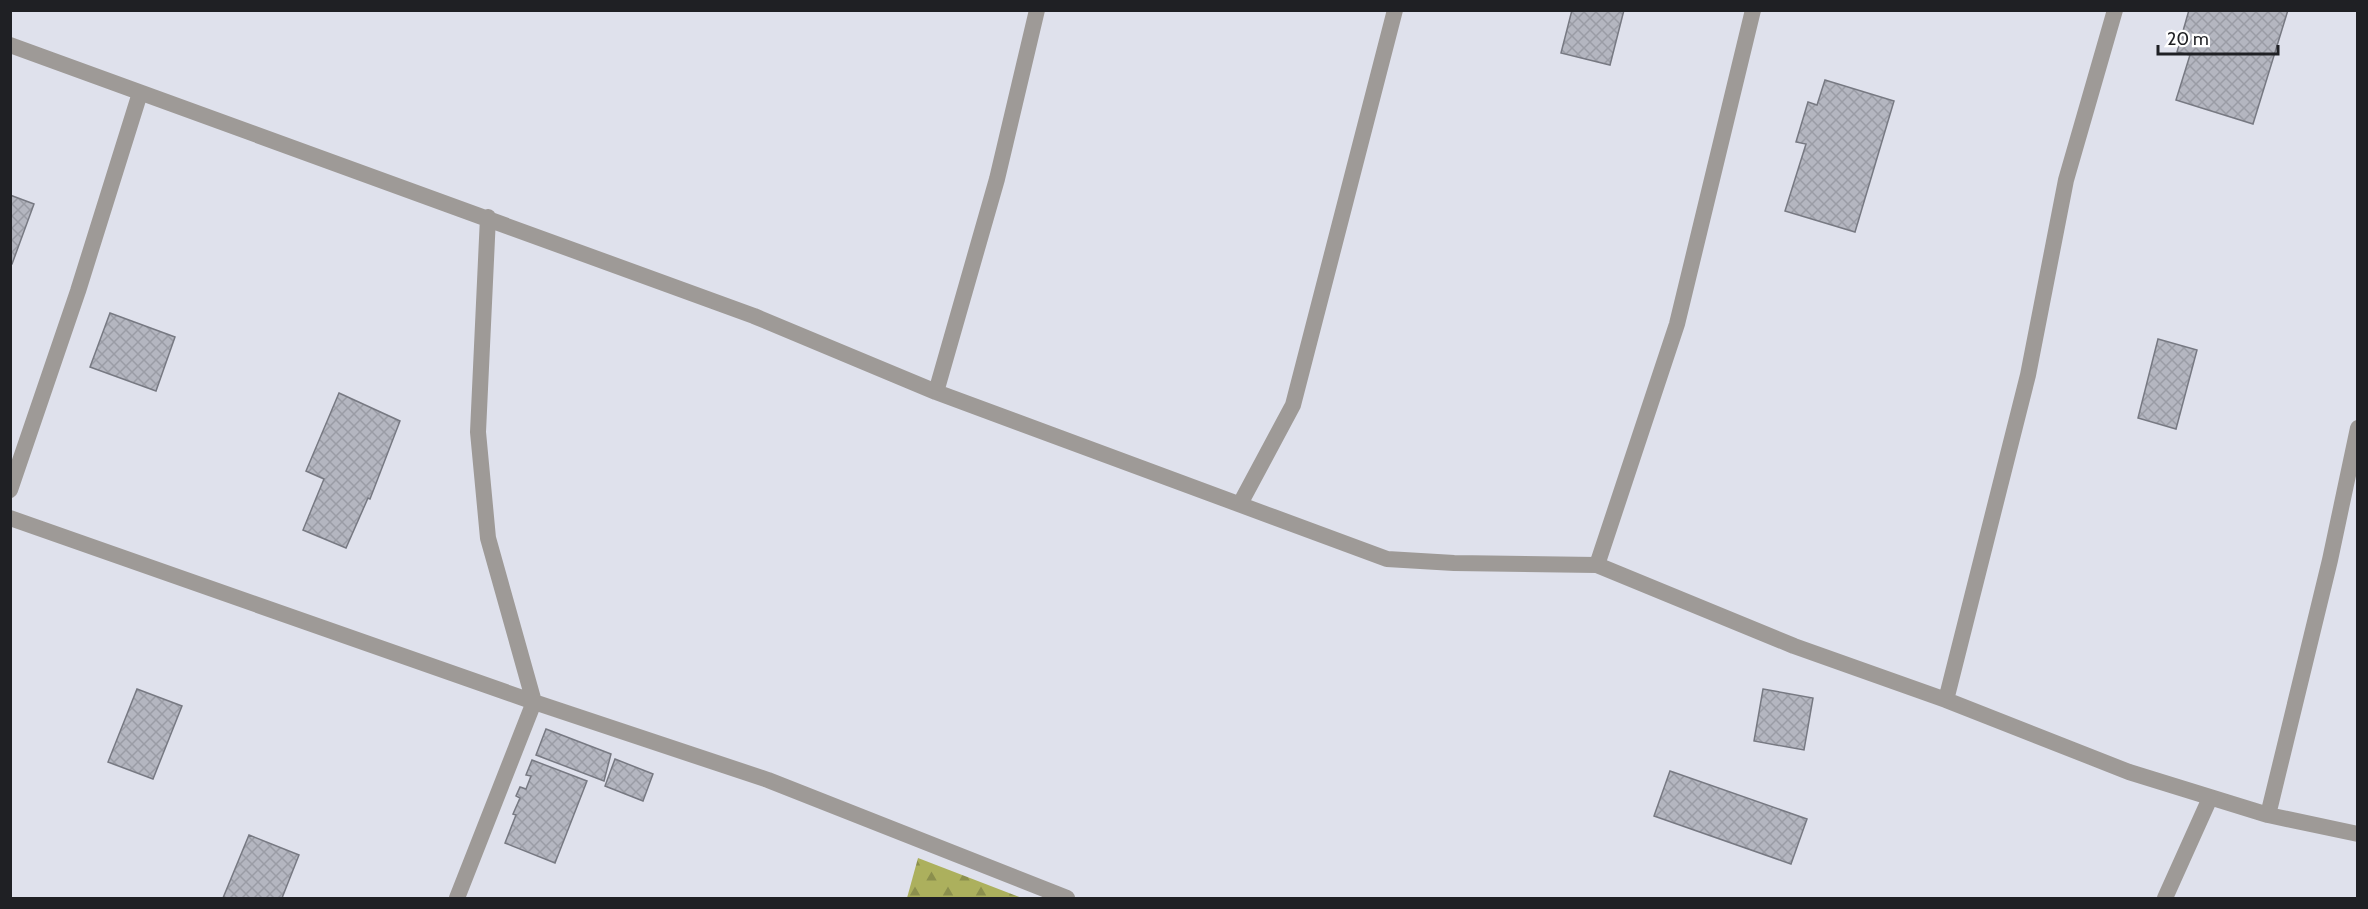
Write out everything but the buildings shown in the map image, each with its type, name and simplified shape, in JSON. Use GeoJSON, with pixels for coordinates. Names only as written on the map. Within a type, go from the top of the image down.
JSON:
{"type":"FeatureCollection","features":[{"type":"Feature","properties":{"kind":"street"},"geometry":{"type":"LineString","coordinates":[[936,392],[997,179],[1037,10]]}},
{"type":"Feature","properties":{"kind":"street"},"geometry":{"type":"LineString","coordinates":[[1240,504],[1293,405],[1395,10]]}},
{"type":"Feature","properties":{"kind":"street"},"geometry":{"type":"LineString","coordinates":[[1597,565],[1677,324],[1754,10]]}},
{"type":"Feature","properties":{"kind":"street"},"geometry":{"type":"LineString","coordinates":[[1946,700],[2028,375],[2067,180],[2115,10]]}},
{"type":"Feature","properties":{"kind":"street"},"geometry":{"type":"LineString","coordinates":[[10,45],[488,217],[754,316],[936,392],[1387,559],[1454,563],[1597,565],[1794,646],[1946,700],[2129,772],[2268,815],[2358,834]]}},
{"type":"Feature","properties":{"kind":"street"},"geometry":{"type":"LineString","coordinates":[[10,490],[78,291],[140,93]]}},
{"type":"Feature","properties":{"kind":"street"},"geometry":{"type":"LineString","coordinates":[[457,898],[534,702],[488,538],[478,432],[488,217]]}},
{"type":"Feature","properties":{"kind":"street"},"geometry":{"type":"LineString","coordinates":[[2268,815],[2330,560],[2358,428]]}},
{"type":"Feature","properties":{"kind":"street"},"geometry":{"type":"LineString","coordinates":[[10,518],[534,702],[768,780],[1067,898]]}},
{"type":"Feature","properties":{"kind":"street"},"geometry":{"type":"LineString","coordinates":[[2165,898],[2210,798]]}},
{"type":"Feature","properties":{"kind":"green space"},"geometry":{"type":"Polygon","coordinates":[[[918,858],[1022,898],[907,898],[918,858]]]}}]}
